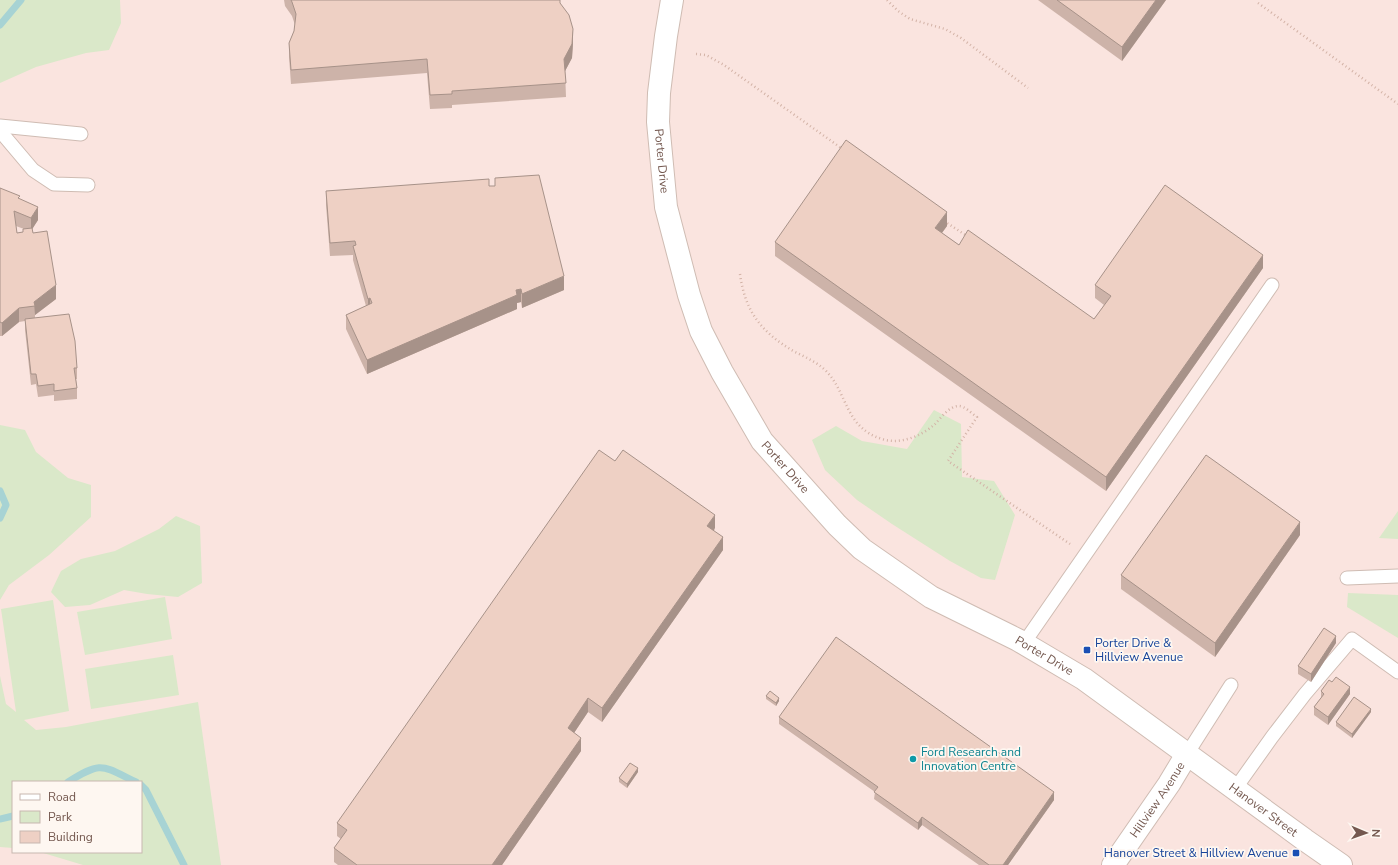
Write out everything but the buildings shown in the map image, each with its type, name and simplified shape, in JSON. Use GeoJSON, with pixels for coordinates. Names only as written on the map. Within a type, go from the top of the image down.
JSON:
{"type":"FeatureCollection","features":[{"type":"Feature","properties":{"kind":"street","name":"Porter Drive"},"geometry":{"type":"LineString","coordinates":[[672,0],[659,93],[658,122],[666,207],[689,295],[701,332],[722,372],[762,441],[837,525],[862,549],[931,597],[1024,643],[1084,679],[1187,754]]}},
{"type":"Feature","properties":{"kind":"street","name":"Hanover Street"},"geometry":{"type":"LineString","coordinates":[[1187,754],[1341,865]]}},
{"type":"Feature","properties":{"kind":"street","name":"Hillview Avenue"},"geometry":{"type":"LineString","coordinates":[[1113,865],[1169,784],[1187,754]]}},
{"type":"Feature","properties":{"kind":"lane"},"geometry":{"type":"LineString","coordinates":[[0,126],[81,134]]}},
{"type":"Feature","properties":{"kind":"lane"},"geometry":{"type":"LineString","coordinates":[[0,131],[33,170],[54,184],[88,185]]}},
{"type":"Feature","properties":{"kind":"lane"},"geometry":{"type":"LineString","coordinates":[[1024,643],[1272,285]]}},
{"type":"Feature","properties":{"kind":"lane"},"geometry":{"type":"LineString","coordinates":[[1347,578],[1398,576]]}},
{"type":"Feature","properties":{"kind":"lane"},"geometry":{"type":"LineString","coordinates":[[1235,789],[1272,737],[1352,639],[1398,672]]}},
{"type":"Feature","properties":{"kind":"lane"},"geometry":{"type":"LineString","coordinates":[[1187,754],[1231,685]]}},
{"type":"Feature","properties":{"kind":"path"},"geometry":{"type":"LineString","coordinates":[[887,0],[898,11],[910,19],[945,29],[961,38],[1028,88]]}},
{"type":"Feature","properties":{"kind":"path"},"geometry":{"type":"LineString","coordinates":[[1258,3],[1398,104]]}},
{"type":"Feature","properties":{"kind":"path"},"geometry":{"type":"LineString","coordinates":[[696,54],[706,56],[724,65],[848,152]]}},
{"type":"Feature","properties":{"kind":"path"},"geometry":{"type":"LineString","coordinates":[[938,216],[971,239]]}},
{"type":"Feature","properties":{"kind":"path"},"geometry":{"type":"LineString","coordinates":[[740,274],[746,301],[758,322],[779,342],[818,364],[826,371],[834,380],[849,412],[859,425],[868,433],[882,440],[895,441],[911,438],[920,435],[934,425],[946,412],[957,406],[964,408],[977,417],[948,461],[1072,546]]}},
{"type":"Feature","properties":{"kind":"shaded area"},"geometry":{"type":"Polygon","coordinates":[[[0,0],[1398,0],[1398,865],[0,865],[0,0]]]}},
{"type":"Feature","properties":{"kind":"green space"},"geometry":{"type":"Polygon","coordinates":[[[0,0],[120,0],[121,23],[109,50],[86,53],[36,67],[0,83],[0,0]]]}},
{"type":"Feature","properties":{"kind":"green space"},"geometry":{"type":"Polygon","coordinates":[[[934,410],[961,424],[962,477],[994,481],[1015,515],[995,580],[981,578],[950,561],[857,500],[825,470],[812,440],[836,426],[862,441],[907,449],[934,410]]]}},
{"type":"Feature","properties":{"kind":"green space"},"geometry":{"type":"Polygon","coordinates":[[[0,425],[25,430],[36,452],[68,478],[91,485],[91,517],[49,555],[9,585],[0,600],[0,425]]]}},
{"type":"Feature","properties":{"kind":"green space"},"geometry":{"type":"Polygon","coordinates":[[[1398,511],[1398,539],[1379,538],[1398,511]]]}},
{"type":"Feature","properties":{"kind":"green space"},"geometry":{"type":"Polygon","coordinates":[[[176,516],[200,526],[202,583],[178,597],[124,590],[90,605],[65,607],[51,592],[61,571],[81,559],[115,551],[159,529],[176,516]]]}},
{"type":"Feature","properties":{"kind":"green space"},"geometry":{"type":"Polygon","coordinates":[[[1348,593],[1398,595],[1398,638],[1347,607],[1348,593]]]}},
{"type":"Feature","properties":{"kind":"green space"},"geometry":{"type":"Polygon","coordinates":[[[165,597],[172,639],[85,655],[77,612],[165,597]]]}},
{"type":"Feature","properties":{"kind":"green space"},"geometry":{"type":"Polygon","coordinates":[[[53,600],[69,711],[24,720],[36,730],[66,727],[198,702],[221,865],[83,865],[43,853],[142,853],[142,781],[12,781],[12,848],[0,847],[0,676],[6,704],[16,712],[1,609],[53,600]]]}},
{"type":"Feature","properties":{"kind":"green space"},"geometry":{"type":"Polygon","coordinates":[[[173,655],[179,695],[91,709],[85,669],[173,655]]]}},
{"type":"Feature","properties":{"kind":"waterway"},"geometry":{"type":"LineString","coordinates":[[0,25],[21,0]]}},
{"type":"Feature","properties":{"kind":"waterway"},"geometry":{"type":"LineString","coordinates":[[0,491],[6,505],[0,518]]}},
{"type":"Feature","properties":{"kind":"waterway"},"geometry":{"type":"LineString","coordinates":[[70,781],[95,768],[108,769],[134,781]]}},
{"type":"Feature","properties":{"kind":"waterway"},"geometry":{"type":"LineString","coordinates":[[142,786],[146,790],[184,865]]}},
{"type":"Feature","properties":{"kind":"waterway"},"geometry":{"type":"LineString","coordinates":[[0,819],[12,816]]}},
{"type":"Feature","properties":{"kind":"place","name":"Porter Drive & Hillview Avenue"},"geometry":{"type":"Point","coordinates":[1087,650]}},
{"type":"Feature","properties":{"kind":"place","name":"Ford Research and Innovation Centre"},"geometry":{"type":"Point","coordinates":[913,759]}},
{"type":"Feature","properties":{"kind":"place","name":"Hanover Street & Hillview Avenue"},"geometry":{"type":"Point","coordinates":[1296,853]}}]}
